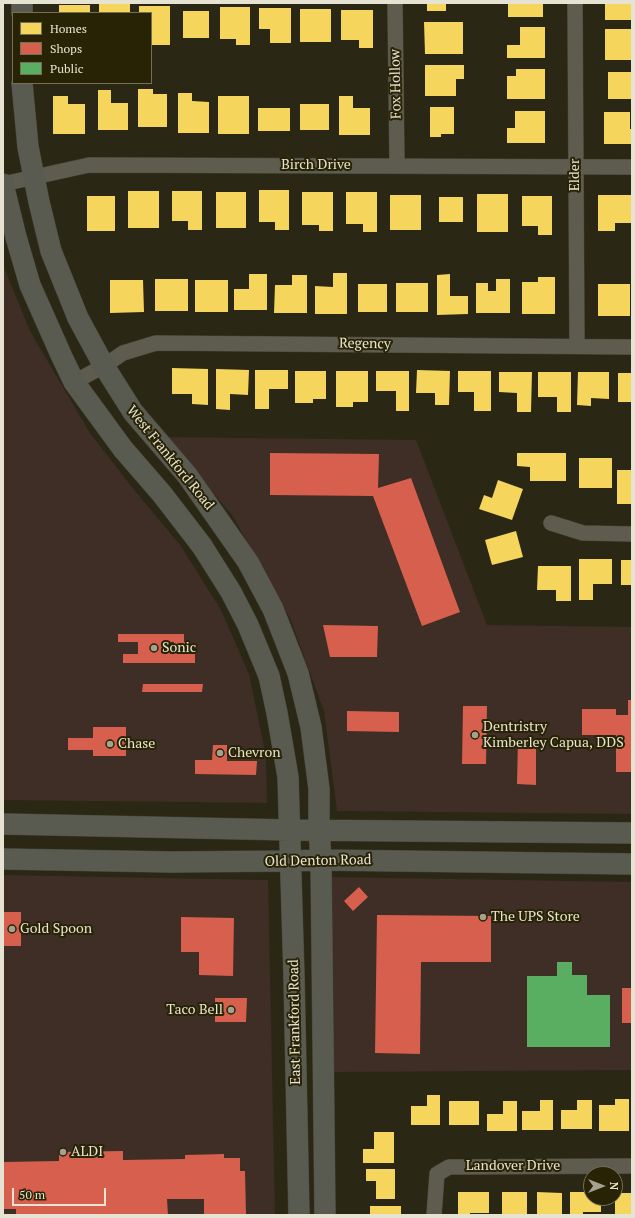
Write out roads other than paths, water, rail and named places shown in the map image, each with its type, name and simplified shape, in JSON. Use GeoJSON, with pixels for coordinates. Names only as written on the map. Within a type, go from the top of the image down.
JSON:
{"type":"FeatureCollection","features":[{"type":"Feature","properties":{"kind":"main road","name":"West Frankford Road"},"geometry":{"type":"LineString","coordinates":[[22,84],[28,147],[39,202],[51,251],[78,318],[104,366],[133,412],[188,475],[248,562],[273,609],[298,673],[311,727],[319,789],[319,830]]}},
{"type":"Feature","properties":{"kind":"main road","name":"West Frankford Road"},"geometry":{"type":"LineString","coordinates":[[3,184],[16,237],[30,284],[74,382],[122,449],[162,494],[202,546],[231,592],[248,625],[269,676],[278,713],[288,777],[290,830]]}},
{"type":"Feature","properties":{"kind":"main road","name":"Old Denton Road"},"geometry":{"type":"LineString","coordinates":[[3,824],[290,830],[632,833]]}},
{"type":"Feature","properties":{"kind":"main road","name":"East Frankford Road"},"geometry":{"type":"LineString","coordinates":[[290,830],[299,1215]]}},
{"type":"Feature","properties":{"kind":"main road","name":"East Frankford Road"},"geometry":{"type":"LineString","coordinates":[[319,830],[321,860],[325,1215]]}},
{"type":"Feature","properties":{"kind":"main road"},"geometry":{"type":"LineString","coordinates":[[586,832],[586,863]]}},
{"type":"Feature","properties":{"kind":"main road","name":"Old Denton Road"},"geometry":{"type":"LineString","coordinates":[[3,859],[171,862],[321,860],[632,864]]}},
{"type":"Feature","properties":{"kind":"main road"},"geometry":{"type":"LineString","coordinates":[[296,1057],[323,1058]]}},
{"type":"Feature","properties":{"kind":"street","name":"Fox Hollow"},"geometry":{"type":"LineString","coordinates":[[395,3],[397,166]]}},
{"type":"Feature","properties":{"kind":"street","name":"Elder"},"geometry":{"type":"LineString","coordinates":[[575,3],[577,346]]}},
{"type":"Feature","properties":{"kind":"street","name":"Birch Drive"},"geometry":{"type":"LineString","coordinates":[[3,184],[89,165],[632,167]]}},
{"type":"Feature","properties":{"kind":"street","name":"Regency"},"geometry":{"type":"LineString","coordinates":[[74,382],[104,366],[122,353],[156,343],[632,347]]}},
{"type":"Feature","properties":{"kind":"street"},"geometry":{"type":"LineString","coordinates":[[551,523],[583,533],[632,534]]}},
{"type":"Feature","properties":{"kind":"street","name":"Landover Drive"},"geometry":{"type":"LineString","coordinates":[[434,1215],[437,1174],[449,1167],[632,1166]]}},
{"type":"Feature","properties":{"kind":"place","name":"Sonic"},"geometry":{"type":"Point","coordinates":[154,648]}},
{"type":"Feature","properties":{"kind":"place","name":"Dentristry Kimberley Capua, DDS"},"geometry":{"type":"Point","coordinates":[475,735]}},
{"type":"Feature","properties":{"kind":"place","name":"Chase"},"geometry":{"type":"Point","coordinates":[110,744]}},
{"type":"Feature","properties":{"kind":"place","name":"Chevron"},"geometry":{"type":"Point","coordinates":[220,753]}},
{"type":"Feature","properties":{"kind":"place","name":"The UPS Store"},"geometry":{"type":"Point","coordinates":[483,917]}},
{"type":"Feature","properties":{"kind":"place","name":"Gold Spoon"},"geometry":{"type":"Point","coordinates":[12,929]}},
{"type":"Feature","properties":{"kind":"place","name":"Taco Bell"},"geometry":{"type":"Point","coordinates":[231,1010]}},
{"type":"Feature","properties":{"kind":"place","name":"ALDI"},"geometry":{"type":"Point","coordinates":[63,1152]}}]}
